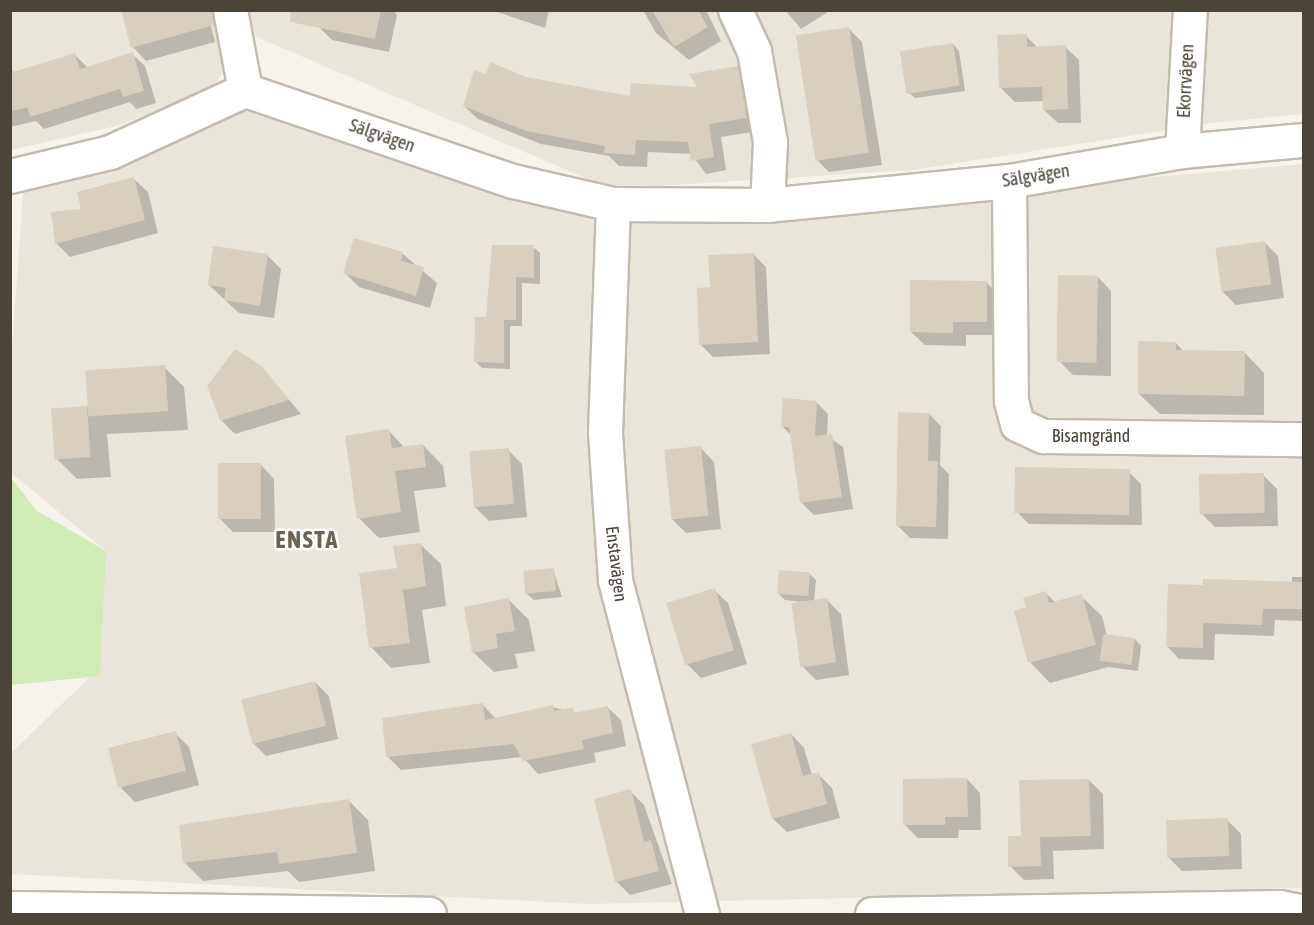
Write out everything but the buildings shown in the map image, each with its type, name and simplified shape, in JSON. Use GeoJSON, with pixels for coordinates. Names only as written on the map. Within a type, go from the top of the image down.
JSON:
{"type":"FeatureCollection","features":[{"type":"Feature","properties":{"kind":"street"},"geometry":{"type":"LineString","coordinates":[[10,177],[110,152],[245,90],[230,10]]}},
{"type":"Feature","properties":{"kind":"street"},"geometry":{"type":"LineString","coordinates":[[735,10],[754,51],[770,142],[767,205]]}},
{"type":"Feature","properties":{"kind":"street","name":"Ekorrvägen"},"geometry":{"type":"LineString","coordinates":[[1182,151],[1190,10]]}},
{"type":"Feature","properties":{"kind":"street","name":"Sälgvägen"},"geometry":{"type":"LineString","coordinates":[[245,90],[513,181],[613,204],[767,205],[1009,181],[1182,151],[1304,141]]}},
{"type":"Feature","properties":{"kind":"street","name":"Bisamgränd"},"geometry":{"type":"LineString","coordinates":[[1009,181],[1011,401],[1017,424],[1043,436],[1304,439]]}},
{"type":"Feature","properties":{"kind":"street","name":"Enstavägen"},"geometry":{"type":"LineString","coordinates":[[613,204],[605,433],[615,580],[702,915]]}},
{"type":"Feature","properties":{"kind":"street"},"geometry":{"type":"LineString","coordinates":[[872,915],[1279,907],[1304,912]]}},
{"type":"Feature","properties":{"kind":"street"},"geometry":{"type":"LineString","coordinates":[[10,908],[68,912],[429,915]]}},
{"type":"Feature","properties":{"kind":"shaded area"},"geometry":{"type":"Polygon","coordinates":[[[10,11],[1303,11],[1303,114],[1212,123],[913,170],[611,189],[247,33],[213,88],[120,125],[11,150],[10,11]]]}},
{"type":"Feature","properties":{"kind":"shaded area"},"geometry":{"type":"Polygon","coordinates":[[[238,109],[627,223],[1303,164],[1303,888],[588,904],[11,874],[11,753],[94,673],[105,550],[11,473],[11,362],[23,193],[238,109]]]}},
{"type":"Feature","properties":{"kind":"green space"},"geometry":{"type":"Polygon","coordinates":[[[11,478],[37,511],[106,551],[100,676],[11,685],[11,478]]]}},
{"type":"Feature","properties":{"kind":"district","name":"ENSTA"},"geometry":{"type":"Point","coordinates":[307,540]}}]}
